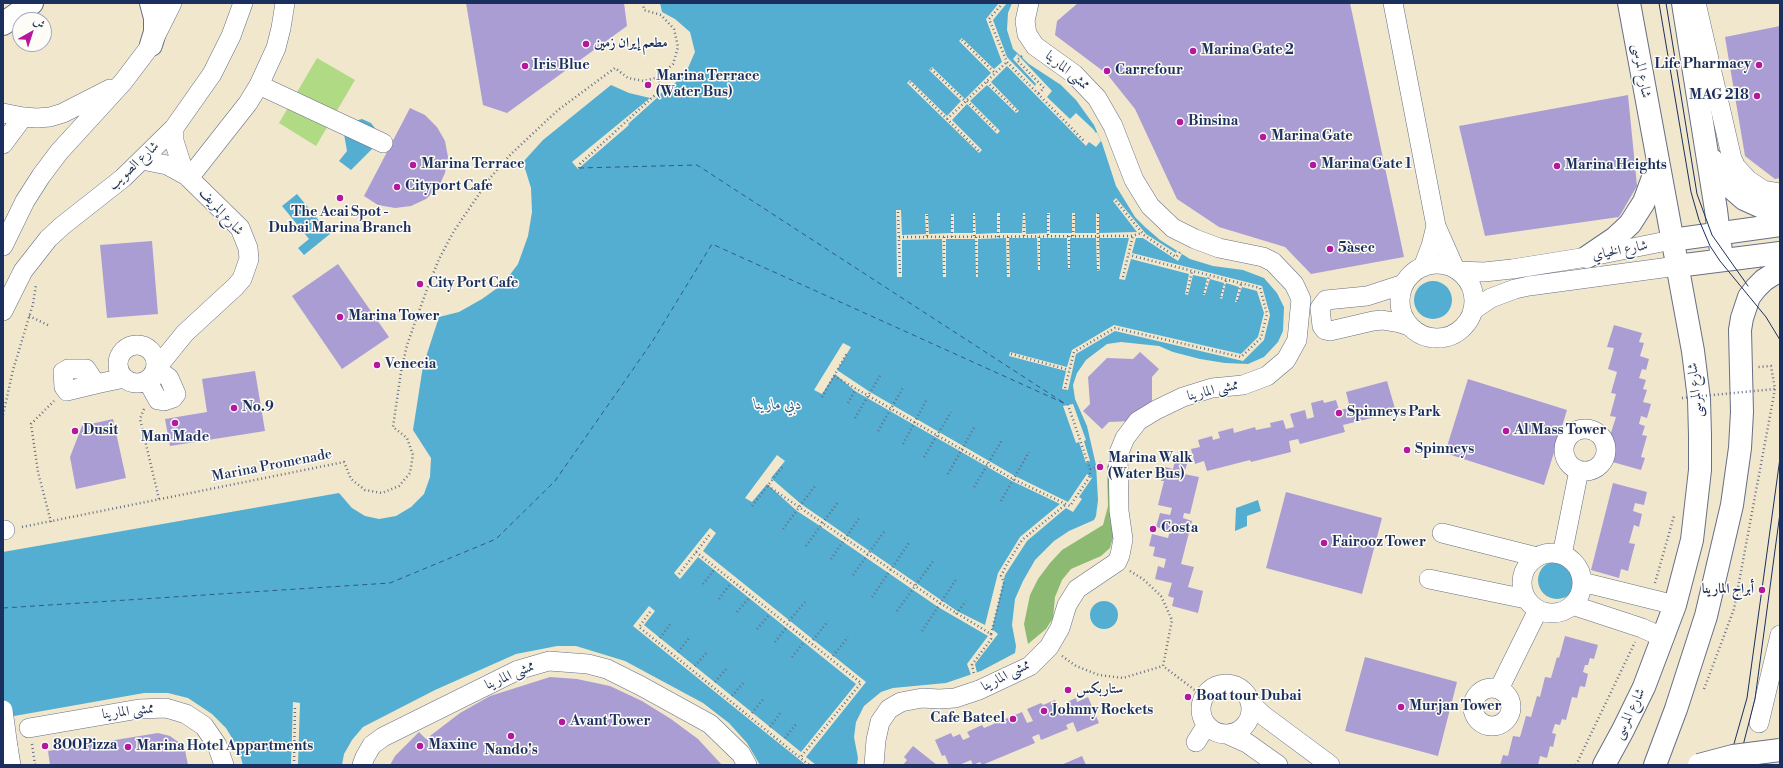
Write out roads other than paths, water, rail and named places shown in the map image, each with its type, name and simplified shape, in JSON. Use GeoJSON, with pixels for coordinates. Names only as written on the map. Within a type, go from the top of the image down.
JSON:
{"type":"FeatureCollection","features":[{"type":"Feature","properties":{"kind":"main road"},"geometry":{"type":"LineString","coordinates":[[3,24],[32,3]]}},
{"type":"Feature","properties":{"kind":"main road"},"geometry":{"type":"LineString","coordinates":[[151,3],[155,18],[155,32],[151,46]]}},
{"type":"Feature","properties":{"kind":"main road","name":"شارع المرسى"},"geometry":{"type":"LineString","coordinates":[[1604,765],[1644,687],[1664,638],[1675,605],[1684,575],[1693,534],[1700,470],[1699,400],[1692,351],[1629,3]]}},
{"type":"Feature","properties":{"kind":"main road"},"geometry":{"type":"LineString","coordinates":[[1683,3],[1707,153],[1722,260]]}},
{"type":"Feature","properties":{"kind":"main road"},"geometry":{"type":"LineString","coordinates":[[1707,153],[1728,185],[1740,196],[1764,208],[1780,210]]}},
{"type":"Feature","properties":{"kind":"main road"},"geometry":{"type":"LineString","coordinates":[[1587,257],[1615,238],[1630,224],[1644,202],[1658,163]]}},
{"type":"Feature","properties":{"kind":"main road","name":"شارع الخياي"},"geometry":{"type":"LineString","coordinates":[[1672,240],[1780,225]]}},
{"type":"Feature","properties":{"kind":"main road","name":"شارع الخياي"},"geometry":{"type":"LineString","coordinates":[[1677,266],[1780,253]]}},
{"type":"Feature","properties":{"kind":"main road"},"geometry":{"type":"LineString","coordinates":[[1655,765],[1676,709],[1706,616],[1732,505],[1740,448],[1742,412],[1740,330],[1742,318],[1749,297],[1756,288],[1764,280],[1780,270]]}},
{"type":"Feature","properties":{"kind":"main road"},"geometry":{"type":"LineString","coordinates":[[1699,765],[1733,756],[1780,750]]}},
{"type":"Feature","properties":{"kind":"street"},"geometry":{"type":"LineString","coordinates":[[3,246],[25,201],[41,176],[59,152],[123,82],[151,46],[172,3]]}},
{"type":"Feature","properties":{"kind":"street","name":"شارع الصويب"},"geometry":{"type":"LineString","coordinates":[[3,311],[23,271],[48,239],[62,226],[104,195],[174,128],[212,74],[232,36],[244,3]]}},
{"type":"Feature","properties":{"kind":"street"},"geometry":{"type":"LineString","coordinates":[[189,178],[248,103],[259,85],[276,48],[285,3]]}},
{"type":"Feature","properties":{"kind":"street","name":"ممشى المارينا"},"geometry":{"type":"LineString","coordinates":[[874,765],[876,740],[880,722],[889,709],[901,702],[922,698],[954,698],[979,690],[1030,666],[1049,647],[1060,628],[1067,605],[1077,589],[1116,562],[1120,555],[1123,539],[1119,510],[1118,455],[1129,431],[1138,421],[1156,410],[1183,397],[1212,388],[1243,384],[1267,376],[1286,360],[1297,340],[1301,299],[1294,284],[1273,262],[1263,257],[1219,248],[1195,239],[1173,228],[1150,206],[1134,180],[1113,126],[1097,98],[1074,74],[1033,44],[1027,34],[1024,21],[1029,3]]}},
{"type":"Feature","properties":{"kind":"street"},"geometry":{"type":"LineString","coordinates":[[1393,3],[1436,226],[1457,270],[1470,284],[1473,292],[1473,310],[1465,326],[1451,336],[1433,339],[1416,332],[1409,326],[1402,315],[1399,301],[1404,284],[1415,271],[1422,267],[1442,264],[1457,270]]}},
{"type":"Feature","properties":{"kind":"street"},"geometry":{"type":"LineString","coordinates":[[1696,3],[1732,159],[1736,167],[1748,180],[1763,190],[1780,193]]}},
{"type":"Feature","properties":{"kind":"street"},"geometry":{"type":"LineString","coordinates":[[3,113],[36,118],[63,113],[123,82]]}},
{"type":"Feature","properties":{"kind":"street"},"geometry":{"type":"LineString","coordinates":[[259,85],[383,143]]}},
{"type":"Feature","properties":{"kind":"street"},"geometry":{"type":"LineString","coordinates":[[3,144],[23,117]]}},
{"type":"Feature","properties":{"kind":"street","name":"شارع إلمريف"},"geometry":{"type":"LineString","coordinates":[[174,128],[174,141],[177,154],[189,178]]}},
{"type":"Feature","properties":{"kind":"street","name":"شارع إلمريف"},"geometry":{"type":"LineString","coordinates":[[142,160],[167,165],[189,178],[240,228],[247,243],[249,259],[242,279],[194,324],[172,348],[152,374]]}},
{"type":"Feature","properties":{"kind":"street"},"geometry":{"type":"LineString","coordinates":[[1422,267],[1431,246],[1436,226]]}},
{"type":"Feature","properties":{"kind":"street","name":"شارع الخياي"},"geometry":{"type":"LineString","coordinates":[[1457,270],[1484,272],[1512,269],[1587,257],[1672,240]]}},
{"type":"Feature","properties":{"kind":"street","name":"شارع الخياي"},"geometry":{"type":"LineString","coordinates":[[1473,310],[1496,296],[1529,286],[1677,266]]}},
{"type":"Feature","properties":{"kind":"street"},"geometry":{"type":"LineString","coordinates":[[1404,284],[1366,296],[1326,300],[1320,308],[1321,324],[1323,329],[1328,331],[1382,320],[1409,326]]}},
{"type":"Feature","properties":{"kind":"street","name":"شارع إلمريف"},"geometry":{"type":"LineString","coordinates":[[142,345],[169,337],[194,324]]}},
{"type":"Feature","properties":{"kind":"street"},"geometry":{"type":"LineString","coordinates":[[65,390],[63,374],[66,370],[87,369],[96,384],[124,378],[135,383],[152,374],[155,358],[147,348],[142,345],[129,346],[120,354],[118,367],[124,378]]}},
{"type":"Feature","properties":{"kind":"street"},"geometry":{"type":"LineString","coordinates":[[1562,555],[1579,470]]}},
{"type":"Feature","properties":{"kind":"street"},"geometry":{"type":"LineString","coordinates":[[1442,533],[1537,557]]}},
{"type":"Feature","properties":{"kind":"street"},"geometry":{"type":"LineString","coordinates":[[1429,579],[1532,604],[1547,613],[1556,613],[1565,610],[1572,605],[1578,598],[1581,590],[1582,582],[1578,568],[1568,558],[1553,553],[1537,557],[1530,562],[1522,575],[1523,592],[1532,604]]}},
{"type":"Feature","properties":{"kind":"street"},"geometry":{"type":"LineString","coordinates":[[1582,582],[1675,605]]}},
{"type":"Feature","properties":{"kind":"street"},"geometry":{"type":"LineString","coordinates":[[1499,689],[1532,604]]}},
{"type":"Feature","properties":{"kind":"street"},"geometry":{"type":"LineString","coordinates":[[1572,605],[1642,628],[1664,638]]}},
{"type":"Feature","properties":{"kind":"street"},"geometry":{"type":"LineString","coordinates":[[1759,723],[1780,635]]}},
{"type":"Feature","properties":{"kind":"street","name":"ممشى المارينا"},"geometry":{"type":"LineString","coordinates":[[362,765],[364,757],[372,745],[383,736],[518,670],[549,661],[588,664],[607,669],[641,686],[710,724],[741,754],[747,765]]}},
{"type":"Feature","properties":{"kind":"street"},"geometry":{"type":"LineString","coordinates":[[1278,765],[1247,744],[1229,735],[1217,733],[1206,726],[1201,717],[1200,706],[1204,697],[1210,690],[1217,685],[1226,684],[1248,692],[1273,723],[1330,765]]}},
{"type":"Feature","properties":{"kind":"street"},"geometry":{"type":"LineString","coordinates":[[1229,735],[1244,727],[1249,720],[1251,712],[1248,692]]}},
{"type":"Feature","properties":{"kind":"street","name":"ممشى المارينا"},"geometry":{"type":"LineString","coordinates":[[29,728],[139,708],[166,708],[186,714],[204,726],[217,745],[224,765]]}},
{"type":"Feature","properties":{"kind":"street"},"geometry":{"type":"LineString","coordinates":[[3,710],[10,756]]}},
{"type":"Feature","properties":{"kind":"street"},"geometry":{"type":"LineString","coordinates":[[1196,742],[1206,726]]}},
{"type":"Feature","properties":{"kind":"water","name":"دبي مارينا"},"geometry":{"type":"Polygon","coordinates":[[[660,3],[1012,3],[1008,13],[1007,30],[1013,49],[1029,64],[1061,85],[1076,100],[1094,125],[1102,143],[1116,186],[1135,217],[1160,240],[1190,259],[1213,266],[1243,270],[1264,278],[1277,293],[1284,307],[1283,331],[1278,342],[1264,357],[1248,364],[1225,363],[1200,359],[1173,352],[1159,346],[1121,342],[1107,344],[1086,360],[1077,373],[1073,385],[1075,399],[1087,426],[1096,465],[1098,500],[1094,520],[1069,531],[1054,541],[1035,560],[1015,599],[1012,625],[1016,646],[1015,653],[981,671],[946,683],[893,688],[881,692],[864,706],[856,722],[854,737],[858,758],[857,765],[760,765],[747,743],[729,723],[703,703],[625,661],[576,646],[557,646],[516,654],[435,690],[363,727],[352,740],[344,754],[342,765],[243,765],[238,748],[226,728],[212,714],[188,698],[168,693],[144,693],[3,718],[3,552],[339,493],[352,508],[365,516],[379,519],[396,516],[411,507],[424,494],[430,477],[431,458],[413,430],[423,366],[439,317],[459,312],[482,299],[503,284],[518,264],[528,236],[532,212],[531,188],[523,162],[543,140],[611,85],[629,93],[650,98],[658,97],[662,92],[675,83],[688,68],[695,52],[690,32],[675,19],[662,12],[660,3]]]}},
{"type":"Feature","properties":{"kind":"water"},"geometry":{"type":"Polygon","coordinates":[[[362,119],[371,123],[378,132],[377,144],[351,170],[339,161],[347,151],[344,134],[351,122],[362,119]]]}},
{"type":"Feature","properties":{"kind":"water"},"geometry":{"type":"Polygon","coordinates":[[[297,194],[330,234],[304,255],[298,248],[309,239],[282,206],[297,194]]]}},
{"type":"Feature","properties":{"kind":"water"},"geometry":{"type":"Polygon","coordinates":[[[1429,281],[1437,281],[1447,286],[1451,293],[1451,307],[1447,314],[1437,319],[1429,319],[1419,314],[1417,311],[1414,304],[1414,296],[1419,286],[1422,284],[1429,281]]]}},
{"type":"Feature","properties":{"kind":"water"},"geometry":{"type":"Polygon","coordinates":[[[1258,500],[1261,511],[1247,516],[1247,526],[1235,531],[1236,508],[1258,500]]]}},
{"type":"Feature","properties":{"kind":"water"},"geometry":{"type":"Polygon","coordinates":[[[1553,561],[1561,561],[1571,566],[1575,573],[1575,587],[1571,594],[1561,599],[1553,599],[1543,594],[1541,591],[1538,584],[1538,576],[1543,566],[1546,564],[1553,561]]]}},
{"type":"Feature","properties":{"kind":"water"},"geometry":{"type":"Polygon","coordinates":[[[1104,601],[1114,605],[1118,615],[1114,625],[1104,629],[1094,625],[1090,615],[1094,605],[1104,601]]]}},
{"type":"Feature","properties":{"kind":"tram line"},"geometry":{"type":"LineString","coordinates":[[1659,3],[1691,192],[1699,220],[1710,246],[1720,261],[1766,317],[1780,340]]}},
{"type":"Feature","properties":{"kind":"tram line"},"geometry":{"type":"LineString","coordinates":[[1666,3],[1697,194],[1712,235],[1748,286]]}},
{"type":"Feature","properties":{"kind":"tram line"},"geometry":{"type":"LineString","coordinates":[[1728,765],[1747,698],[1780,458]]}},
{"type":"Feature","properties":{"kind":"tram line"},"geometry":{"type":"LineString","coordinates":[[1738,765],[1755,699],[1780,513]]}},
{"type":"Feature","properties":{"kind":"place","name":"مطعم إيران زمين"},"geometry":{"type":"Point","coordinates":[586,44]}},
{"type":"Feature","properties":{"kind":"place","name":"Marina Gate 2"},"geometry":{"type":"Point","coordinates":[1193,51]}},
{"type":"Feature","properties":{"kind":"place","name":"Life Pharmacy"},"geometry":{"type":"Point","coordinates":[1759,65]}},
{"type":"Feature","properties":{"kind":"place","name":"Iris Blue"},"geometry":{"type":"Point","coordinates":[525,66]}},
{"type":"Feature","properties":{"kind":"place","name":"Carrefour"},"geometry":{"type":"Point","coordinates":[1107,71]}},
{"type":"Feature","properties":{"kind":"place","name":"Marina Terrace (Water Bus)"},"geometry":{"type":"Point","coordinates":[648,85]}},
{"type":"Feature","properties":{"kind":"place","name":"MAG 218"},"geometry":{"type":"Point","coordinates":[1757,96]}},
{"type":"Feature","properties":{"kind":"place","name":"Binsina"},"geometry":{"type":"Point","coordinates":[1180,122]}},
{"type":"Feature","properties":{"kind":"place","name":"Marina Gate"},"geometry":{"type":"Point","coordinates":[1263,137]}},
{"type":"Feature","properties":{"kind":"place","name":"Marina Terrace"},"geometry":{"type":"Point","coordinates":[413,165]}},
{"type":"Feature","properties":{"kind":"place","name":"Marina Gate 1"},"geometry":{"type":"Point","coordinates":[1313,165]}},
{"type":"Feature","properties":{"kind":"place","name":"Marina Heights"},"geometry":{"type":"Point","coordinates":[1557,166]}},
{"type":"Feature","properties":{"kind":"place","name":"Cityport Cafe"},"geometry":{"type":"Point","coordinates":[397,187]}},
{"type":"Feature","properties":{"kind":"place","name":"The Acai Spot - Dubai Marina Branch"},"geometry":{"type":"Point","coordinates":[340,198]}},
{"type":"Feature","properties":{"kind":"place","name":"5àsec"},"geometry":{"type":"Point","coordinates":[1330,249]}},
{"type":"Feature","properties":{"kind":"place","name":"City Port Cafe"},"geometry":{"type":"Point","coordinates":[420,284]}},
{"type":"Feature","properties":{"kind":"place","name":"Marina Tower"},"geometry":{"type":"Point","coordinates":[340,317]}},
{"type":"Feature","properties":{"kind":"place","name":"Venecia"},"geometry":{"type":"Point","coordinates":[377,365]}},
{"type":"Feature","properties":{"kind":"place","name":"No.9"},"geometry":{"type":"Point","coordinates":[234,408]}},
{"type":"Feature","properties":{"kind":"place","name":"Spinneys Park"},"geometry":{"type":"Point","coordinates":[1339,413]}},
{"type":"Feature","properties":{"kind":"place","name":"Man Made"},"geometry":{"type":"Point","coordinates":[175,423]}},
{"type":"Feature","properties":{"kind":"place","name":"Dusit"},"geometry":{"type":"Point","coordinates":[75,431]}},
{"type":"Feature","properties":{"kind":"place","name":"Al Mass Tower"},"geometry":{"type":"Point","coordinates":[1506,431]}},
{"type":"Feature","properties":{"kind":"place","name":"Spinneys"},"geometry":{"type":"Point","coordinates":[1407,450]}},
{"type":"Feature","properties":{"kind":"place","name":"Marina Walk (Water Bus)"},"geometry":{"type":"Point","coordinates":[1100,467]}},
{"type":"Feature","properties":{"kind":"place","name":"Costa"},"geometry":{"type":"Point","coordinates":[1153,529]}},
{"type":"Feature","properties":{"kind":"place","name":"Fairooz Tower"},"geometry":{"type":"Point","coordinates":[1324,543]}},
{"type":"Feature","properties":{"kind":"place","name":"أبراج المارينا"},"geometry":{"type":"Point","coordinates":[1762,590]}},
{"type":"Feature","properties":{"kind":"place","name":"ستاربكس"},"geometry":{"type":"Point","coordinates":[1068,690]}},
{"type":"Feature","properties":{"kind":"place","name":"Boat tour Dubai"},"geometry":{"type":"Point","coordinates":[1188,697]}},
{"type":"Feature","properties":{"kind":"place","name":"Murjan Tower"},"geometry":{"type":"Point","coordinates":[1401,707]}},
{"type":"Feature","properties":{"kind":"place","name":"Johnny Rockets"},"geometry":{"type":"Point","coordinates":[1044,711]}},
{"type":"Feature","properties":{"kind":"place","name":"Cafe Bateel"},"geometry":{"type":"Point","coordinates":[1013,719]}},
{"type":"Feature","properties":{"kind":"place","name":"Avant Tower"},"geometry":{"type":"Point","coordinates":[562,722]}},
{"type":"Feature","properties":{"kind":"place","name":"Nando's"},"geometry":{"type":"Point","coordinates":[511,736]}},
{"type":"Feature","properties":{"kind":"place","name":"800Pizza"},"geometry":{"type":"Point","coordinates":[45,746]}},
{"type":"Feature","properties":{"kind":"place","name":"Maxine"},"geometry":{"type":"Point","coordinates":[420,746]}},
{"type":"Feature","properties":{"kind":"place","name":"Marina Hotel Appartments"},"geometry":{"type":"Point","coordinates":[128,747]}}]}
